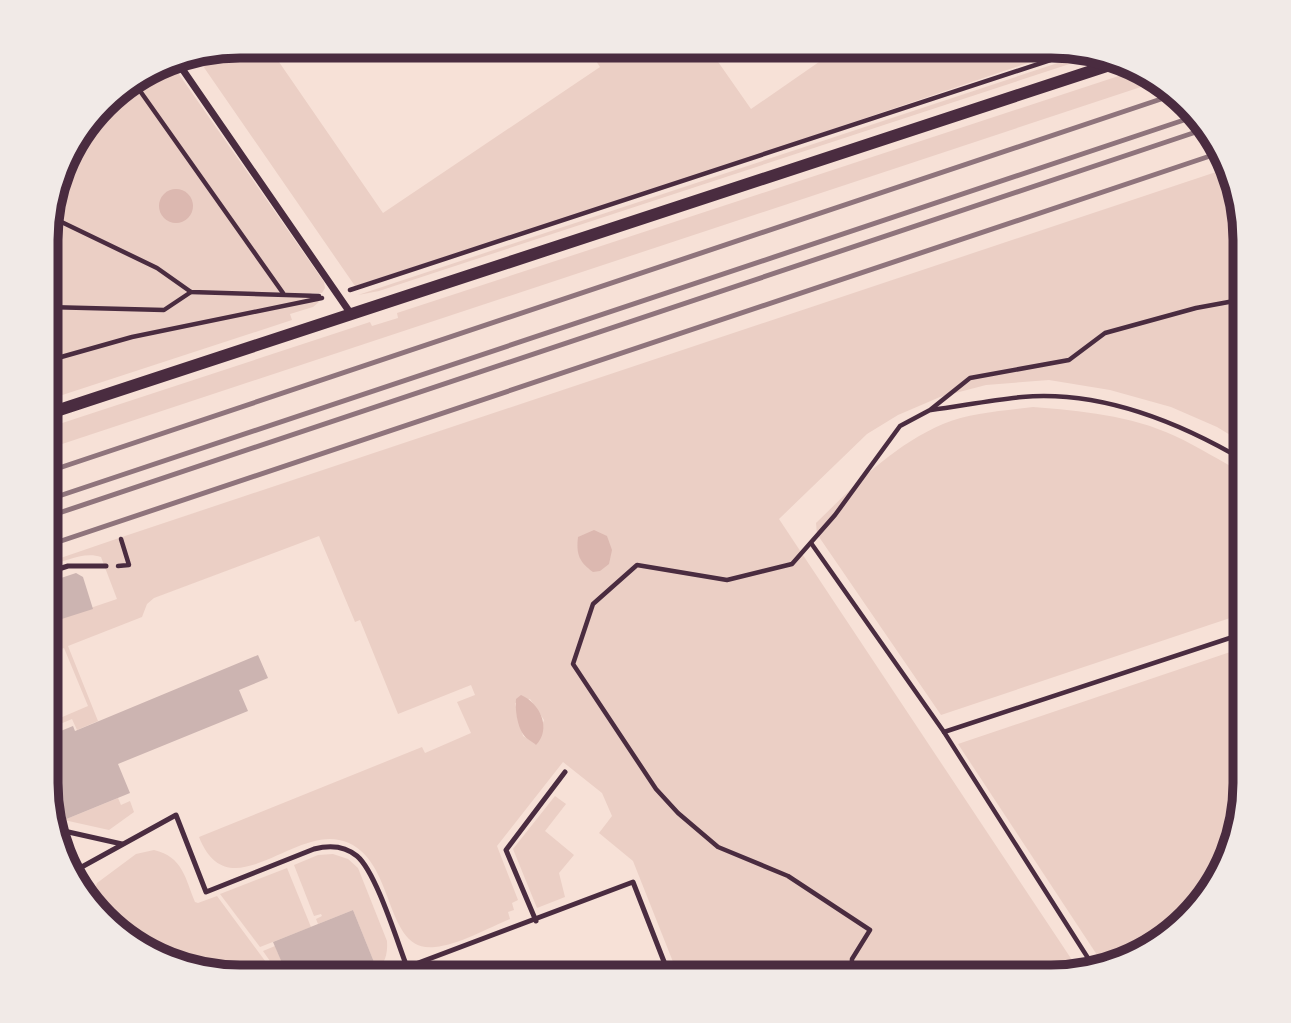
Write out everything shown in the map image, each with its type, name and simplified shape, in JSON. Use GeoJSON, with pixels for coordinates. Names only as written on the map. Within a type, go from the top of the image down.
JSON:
{"type":"FeatureCollection","features":[{"type":"Feature","properties":{"kind":"street"},"geometry":{"type":"LineString","coordinates":[[58,410],[1106,66]]}},
{"type":"Feature","properties":{"kind":"street"},"geometry":{"type":"LineString","coordinates":[[181,68],[351,314]]}},
{"type":"Feature","properties":{"kind":"lane"},"geometry":{"type":"LineString","coordinates":[[58,569],[68,566],[106,566]]}},
{"type":"Feature","properties":{"kind":"lane"},"geometry":{"type":"LineString","coordinates":[[536,921],[506,850],[565,772]]}},
{"type":"Feature","properties":{"kind":"lane"},"geometry":{"type":"LineString","coordinates":[[79,869],[176,815],[206,892],[314,849],[342,848],[358,857],[370,872],[406,965]]}},
{"type":"Feature","properties":{"kind":"lane"},"geometry":{"type":"LineString","coordinates":[[64,831],[122,844]]}},
{"type":"Feature","properties":{"kind":"lane"},"geometry":{"type":"LineString","coordinates":[[413,965],[536,921],[634,882],[665,965]]}},
{"type":"Feature","properties":{"kind":"path"},"geometry":{"type":"LineString","coordinates":[[338,294],[1057,58]]}},
{"type":"Feature","properties":{"kind":"path"},"geometry":{"type":"LineString","coordinates":[[138,89],[284,293]]}},
{"type":"Feature","properties":{"kind":"path"},"geometry":{"type":"LineString","coordinates":[[59,221],[158,268],[191,292]]}},
{"type":"Feature","properties":{"kind":"path"},"geometry":{"type":"LineString","coordinates":[[58,307],[164,310],[191,292],[314,294],[323,297],[132,337],[58,358]]}},
{"type":"Feature","properties":{"kind":"path"},"geometry":{"type":"LineString","coordinates":[[852,965],[852,959],[870,930],[788,876],[718,848],[678,813],[656,789],[573,664],[593,604],[637,565],[727,580],[792,564],[835,515],[900,426],[930,410],[970,379],[1069,360],[1105,333],[1196,308],[1233,301]]}},
{"type":"Feature","properties":{"kind":"path"},"geometry":{"type":"LineString","coordinates":[[930,410],[1024,397],[1094,400],[1172,423],[1233,455]]}},
{"type":"Feature","properties":{"kind":"path"},"geometry":{"type":"LineString","coordinates":[[121,539],[125,553]]}},
{"type":"Feature","properties":{"kind":"path"},"geometry":{"type":"LineString","coordinates":[[811,543],[944,732],[1091,961]]}},
{"type":"Feature","properties":{"kind":"path"},"geometry":{"type":"LineString","coordinates":[[944,732],[1233,638]]}},
{"type":"Feature","properties":{"kind":"shaded area"},"geometry":{"type":"Polygon","coordinates":[[[227,58],[276,58],[383,213],[600,67],[594,58],[715,58],[751,109],[825,58],[1043,58],[713,170],[355,286],[200,62],[227,58]]]}},
{"type":"Feature","properties":{"kind":"shaded area"},"geometry":{"type":"Polygon","coordinates":[[[1071,59],[1081,60],[379,291],[358,295],[1071,59]]]}},
{"type":"Feature","properties":{"kind":"shaded area"},"geometry":{"type":"Polygon","coordinates":[[[176,70],[324,282],[322,293],[311,293],[319,302],[313,307],[290,314],[292,320],[58,396],[58,239],[59,216],[67,181],[82,148],[95,129],[129,95],[148,82],[176,70]]]}},
{"type":"Feature","properties":{"kind":"shaded area"},"geometry":{"type":"Polygon","coordinates":[[[1125,74],[1147,85],[58,445],[58,424],[370,322],[372,326],[398,318],[397,313],[1125,74]]]}},
{"type":"Feature","properties":{"kind":"shaded area"},"geometry":{"type":"Polygon","coordinates":[[[1219,171],[1227,192],[1233,239],[1233,437],[1171,407],[1110,390],[1049,380],[986,385],[940,397],[898,415],[867,434],[779,519],[1075,964],[674,965],[633,861],[599,833],[612,816],[602,793],[563,762],[497,846],[518,900],[512,903],[514,910],[508,912],[510,919],[453,943],[435,947],[418,945],[406,935],[371,863],[358,848],[339,840],[320,840],[262,862],[243,867],[226,867],[211,858],[199,837],[422,747],[425,753],[471,733],[457,702],[475,695],[471,685],[398,714],[360,620],[355,622],[319,536],[154,598],[147,604],[142,617],[68,646],[98,721],[77,730],[72,719],[58,725],[58,719],[88,706],[64,648],[58,650],[58,619],[117,599],[101,557],[81,556],[58,563],[58,559],[119,538],[123,553],[127,552],[122,537],[1219,171]],[[530,699],[515,703],[523,736],[535,743],[544,720],[530,699]]]}},
{"type":"Feature","properties":{"kind":"shaded area"},"geometry":{"type":"Polygon","coordinates":[[[176,189],[188,194],[193,206],[188,218],[176,223],[164,218],[159,206],[164,194],[176,189]]]}},
{"type":"Feature","properties":{"kind":"shaded area"},"geometry":{"type":"Polygon","coordinates":[[[1033,407],[1087,412],[1123,419],[1184,440],[1233,467],[1233,617],[941,715],[817,534],[816,523],[875,468],[907,443],[943,424],[987,413],[1033,407]]]}},
{"type":"Feature","properties":{"kind":"shaded area"},"geometry":{"type":"Polygon","coordinates":[[[594,530],[607,536],[612,550],[609,564],[600,571],[593,572],[584,565],[577,543],[578,537],[594,530]]]}},
{"type":"Feature","properties":{"kind":"shaded area"},"geometry":{"type":"Polygon","coordinates":[[[1233,651],[1233,796],[1227,831],[1215,864],[1203,885],[1162,928],[1132,947],[1110,956],[1100,959],[958,744],[1233,651]]]}},
{"type":"Feature","properties":{"kind":"shaded area"},"geometry":{"type":"Polygon","coordinates":[[[521,695],[534,704],[542,717],[543,732],[536,745],[524,736],[519,726],[516,699],[521,695]]]}},
{"type":"Feature","properties":{"kind":"shaded area"},"geometry":{"type":"Polygon","coordinates":[[[555,796],[566,804],[545,831],[574,855],[559,873],[565,897],[537,908],[513,849],[555,796]]]}},
{"type":"Feature","properties":{"kind":"shaded area"},"geometry":{"type":"Polygon","coordinates":[[[118,798],[121,805],[130,801],[134,812],[109,830],[64,820],[118,798]]]}},
{"type":"Feature","properties":{"kind":"shaded area"},"geometry":{"type":"Polygon","coordinates":[[[154,850],[171,858],[182,870],[195,902],[217,896],[268,965],[227,965],[192,959],[148,941],[129,928],[94,892],[97,883],[136,854],[154,850]]]}},
{"type":"Feature","properties":{"kind":"shaded area"},"geometry":{"type":"Polygon","coordinates":[[[333,854],[348,859],[358,868],[387,941],[382,965],[367,965],[374,962],[353,910],[318,924],[316,919],[322,916],[314,916],[294,865],[318,855],[333,854]]]}},
{"type":"Feature","properties":{"kind":"shaded area"},"geometry":{"type":"Polygon","coordinates":[[[287,868],[311,927],[260,947],[220,894],[287,868]]]}},
{"type":"Feature","properties":{"kind":"shaded area"},"geometry":{"type":"Polygon","coordinates":[[[275,946],[283,965],[273,965],[263,951],[275,946]]]}},
{"type":"Feature","properties":{"kind":"building"},"geometry":{"type":"Polygon","coordinates":[[[76,573],[83,577],[93,609],[58,620],[58,579],[76,573]]]}},
{"type":"Feature","properties":{"kind":"building"},"geometry":{"type":"Polygon","coordinates":[[[258,655],[268,678],[239,690],[248,711],[118,764],[130,793],[64,820],[58,796],[58,732],[73,726],[75,731],[258,655]]]}},
{"type":"Feature","properties":{"kind":"building"},"geometry":{"type":"Polygon","coordinates":[[[353,910],[374,962],[367,965],[283,965],[273,942],[353,910]]]}},
{"type":"Feature","properties":{"kind":"railway"},"geometry":{"type":"LineString","coordinates":[[58,468],[1165,98]]}},
{"type":"Feature","properties":{"kind":"railway"},"geometry":{"type":"LineString","coordinates":[[58,496],[1187,119]]}},
{"type":"Feature","properties":{"kind":"railway"},"geometry":{"type":"LineString","coordinates":[[58,513],[1198,131]]}},
{"type":"Feature","properties":{"kind":"railway"},"geometry":{"type":"LineString","coordinates":[[58,542],[1212,155]]}}]}
